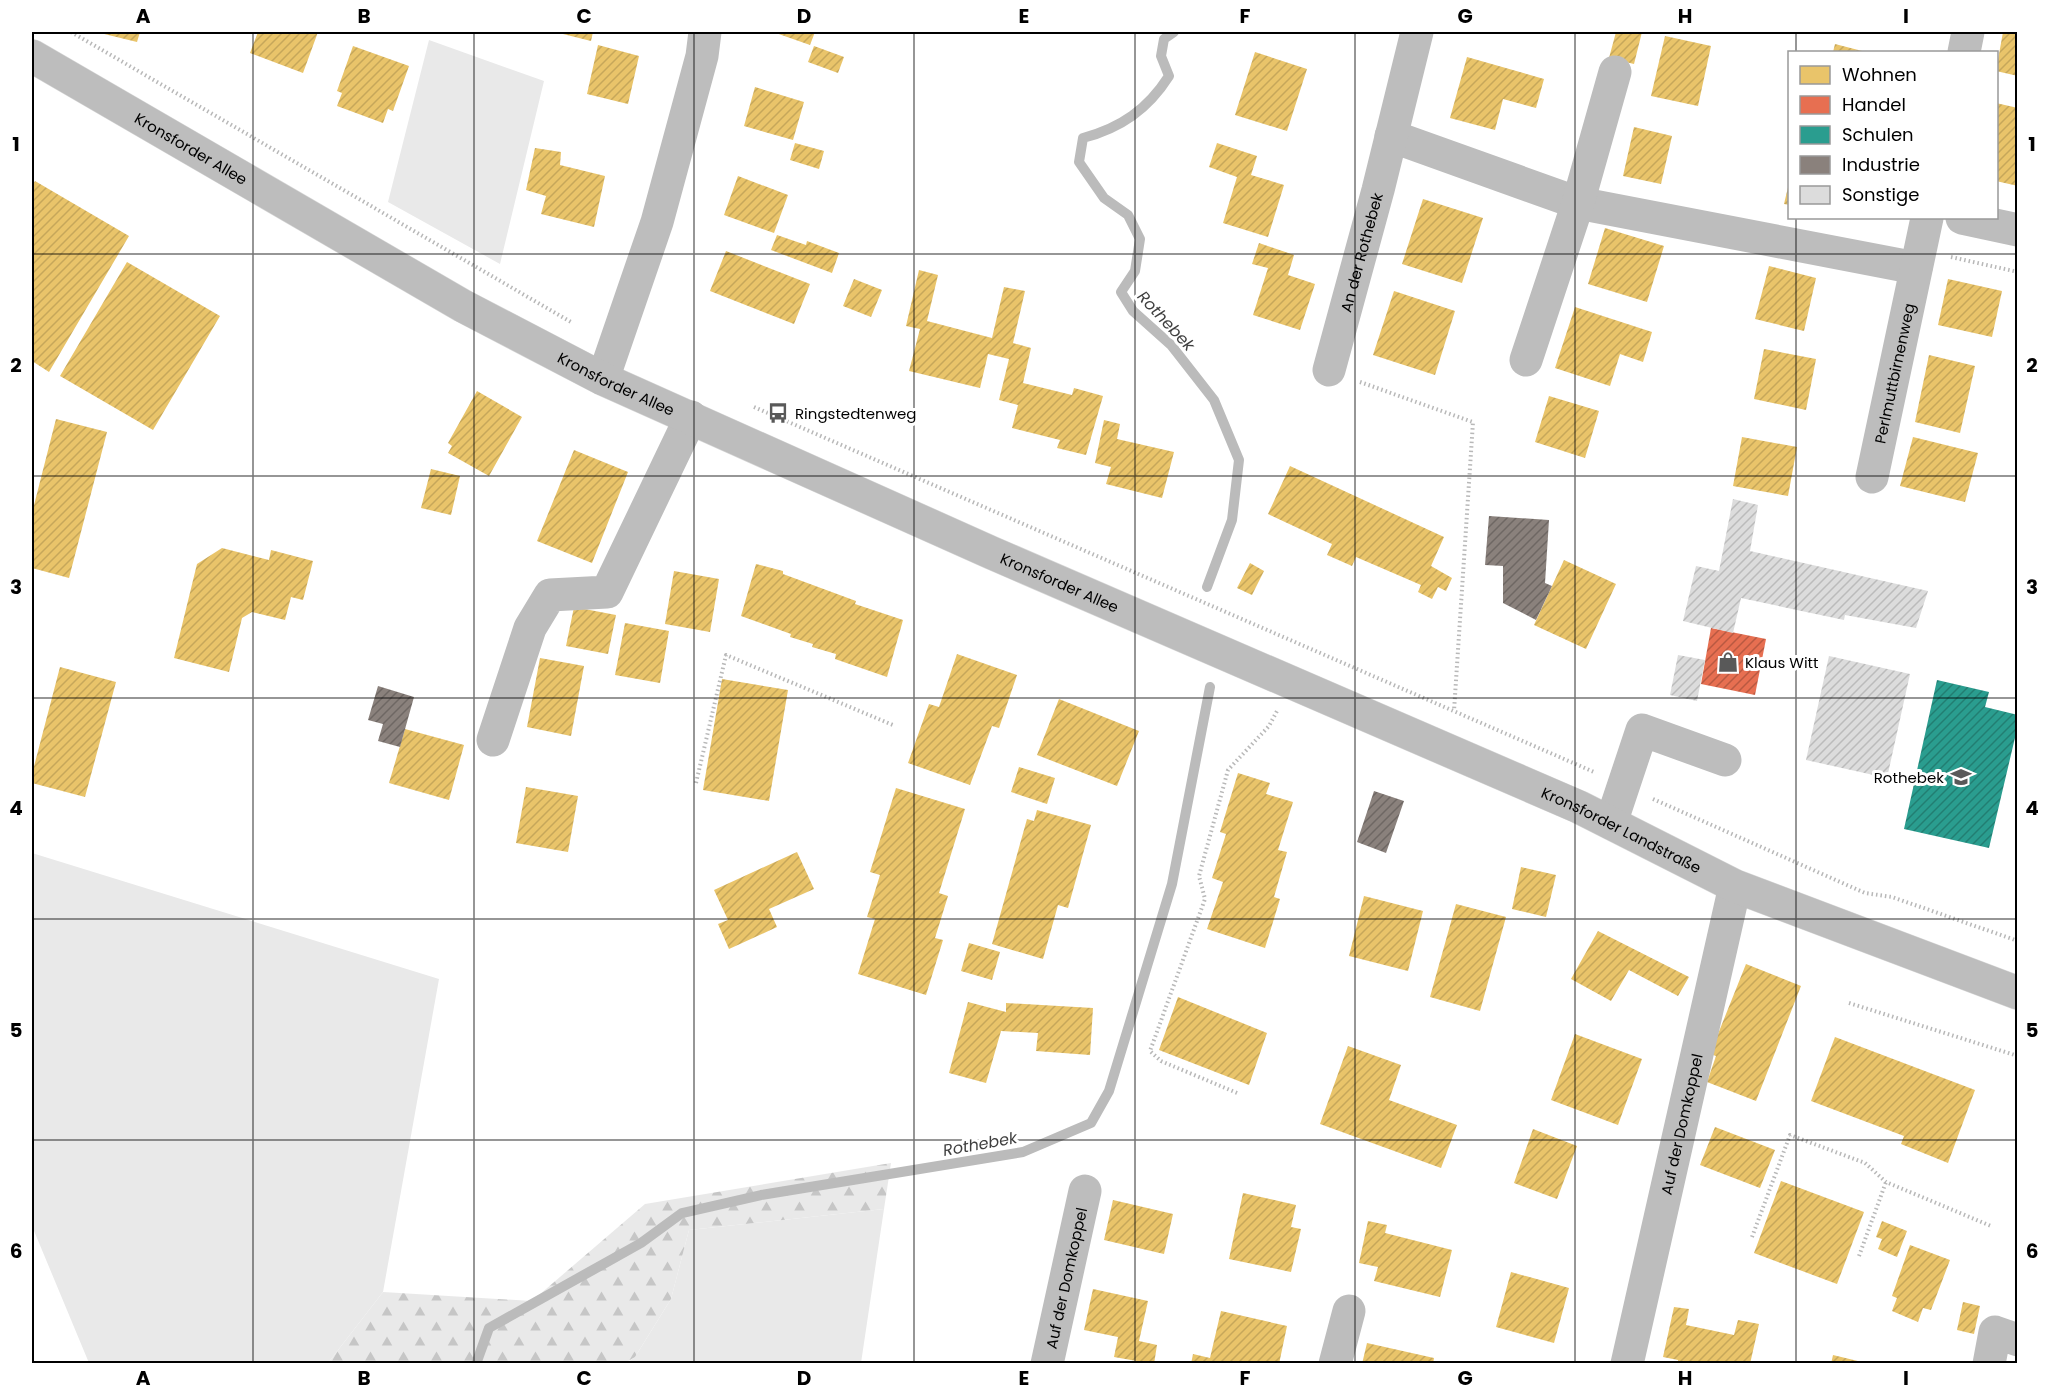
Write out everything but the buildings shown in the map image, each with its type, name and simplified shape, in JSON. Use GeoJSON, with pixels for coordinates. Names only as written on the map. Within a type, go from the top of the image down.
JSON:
{"type":"FeatureCollection","features":[{"type":"Feature","properties":{"kind":"street"},"geometry":{"type":"LineString","coordinates":[[603,379],[657,222],[702,56],[705,32]]}},
{"type":"Feature","properties":{"kind":"street","name":"An der Rothebek"},"geometry":{"type":"LineString","coordinates":[[1329,370],[1417,32]]}},
{"type":"Feature","properties":{"kind":"street"},"geometry":{"type":"LineString","coordinates":[[1964,51],[1968,32]]}},
{"type":"Feature","properties":{"kind":"street","name":"Kronsforder Allee"},"geometry":{"type":"LineString","coordinates":[[32,56],[463,306],[603,379],[992,553],[1231,654]]}},
{"type":"Feature","properties":{"kind":"street"},"geometry":{"type":"LineString","coordinates":[[1526,360],[1578,203],[1615,72]]}},
{"type":"Feature","properties":{"kind":"street"},"geometry":{"type":"LineString","coordinates":[[1391,136],[1578,203],[1726,231],[1918,259]]}},
{"type":"Feature","properties":{"kind":"street","name":"Perlmuttbirnenweg"},"geometry":{"type":"LineString","coordinates":[[1872,477],[1927,219]]}},
{"type":"Feature","properties":{"kind":"street"},"geometry":{"type":"LineString","coordinates":[[1967,219],[2018,230]]}},
{"type":"Feature","properties":{"kind":"street"},"geometry":{"type":"LineString","coordinates":[[493,740],[530,628],[550,595],[607,592],[691,417]]}},
{"type":"Feature","properties":{"kind":"street","name":"Kronsforder Landstraße"},"geometry":{"type":"LineString","coordinates":[[1231,654],[1611,822],[1735,886],[2018,993]]}},
{"type":"Feature","properties":{"kind":"street"},"geometry":{"type":"LineString","coordinates":[[1611,822],[1642,730],[1725,760]]}},
{"type":"Feature","properties":{"kind":"street","name":"Auf der Domkoppel"},"geometry":{"type":"LineString","coordinates":[[1627,1364],[1735,886]]}},
{"type":"Feature","properties":{"kind":"street","name":"Auf der Domkoppel"},"geometry":{"type":"LineString","coordinates":[[1047,1364],[1085,1191]]}},
{"type":"Feature","properties":{"kind":"street"},"geometry":{"type":"LineString","coordinates":[[1335,1364],[1348,1311]]}},
{"type":"Feature","properties":{"kind":"street"},"geometry":{"type":"LineString","coordinates":[[1989,1364],[1995,1332],[2018,1340]]}},
{"type":"Feature","properties":{"kind":"path"},"geometry":{"type":"LineString","coordinates":[[71,32],[330,184],[530,297],[614,348]]}},
{"type":"Feature","properties":{"kind":"path"},"geometry":{"type":"LineString","coordinates":[[1918,259],[2018,272]]}},
{"type":"Feature","properties":{"kind":"path"},"geometry":{"type":"LineString","coordinates":[[1329,370],[1473,422],[1452,752]]}},
{"type":"Feature","properties":{"kind":"path"},"geometry":{"type":"LineString","coordinates":[[743,403],[1065,544],[1455,709],[1865,893],[1892,897],[2018,941]]}},
{"type":"Feature","properties":{"kind":"path"},"geometry":{"type":"LineString","coordinates":[[696,783],[726,655],[893,725]]}},
{"type":"Feature","properties":{"kind":"path"},"geometry":{"type":"LineString","coordinates":[[1237,1093],[1161,1061],[1150,1051],[1205,899],[1199,876],[1228,770],[1269,726],[1292,682]]}},
{"type":"Feature","properties":{"kind":"path"},"geometry":{"type":"LineString","coordinates":[[1849,1003],[2018,1056]]}},
{"type":"Feature","properties":{"kind":"path"},"geometry":{"type":"LineString","coordinates":[[1752,1237],[1790,1135],[1865,1163],[1886,1182],[1991,1226]]}},
{"type":"Feature","properties":{"kind":"path"},"geometry":{"type":"LineString","coordinates":[[1859,1256],[1886,1182]]}},
{"type":"Feature","properties":{"kind":"green space"},"geometry":{"type":"Polygon","coordinates":[[[429,40],[544,81],[500,264],[388,202],[429,40]]]}},
{"type":"Feature","properties":{"kind":"green space"},"geometry":{"type":"Polygon","coordinates":[[[32,853],[439,979],[383,1292],[328,1363],[89,1363],[32,1226],[32,853]]]}},
{"type":"Feature","properties":{"kind":"green space"},"geometry":{"type":"Polygon","coordinates":[[[891,1163],[884,1209],[689,1230],[671,1299],[635,1357],[625,1363],[328,1363],[383,1292],[532,1301],[645,1204],[891,1163]]]}},
{"type":"Feature","properties":{"kind":"green space"},"geometry":{"type":"Polygon","coordinates":[[[884,1209],[861,1363],[625,1364],[635,1357],[671,1299],[689,1230],[884,1209]]]}},
{"type":"Feature","properties":{"kind":"waterway","name":"Rothebek"},"geometry":{"type":"LineString","coordinates":[[1174,32],[1164,39],[1161,56],[1169,76],[1161,88],[1132,116],[1110,129],[1083,138],[1079,162],[1104,198],[1128,215],[1140,239],[1135,271],[1121,292],[1133,311],[1171,345],[1214,400],[1239,460],[1232,520],[1207,587]]}},
{"type":"Feature","properties":{"kind":"waterway","name":"Rothebek"},"geometry":{"type":"LineString","coordinates":[[476,1364],[489,1328],[641,1243],[682,1213],[761,1195],[1023,1152],[1091,1123],[1109,1091],[1172,884],[1210,687]]}},
{"type":"Feature","properties":{"kind":"place","name":"Ringstedtenweg"},"geometry":{"type":"Point","coordinates":[778,413]}},
{"type":"Feature","properties":{"kind":"place","name":"Klaus Witt"},"geometry":{"type":"Point","coordinates":[1728,662]}},
{"type":"Feature","properties":{"kind":"place","name":"Rothebek"},"geometry":{"type":"Point","coordinates":[1961,777]}}]}
